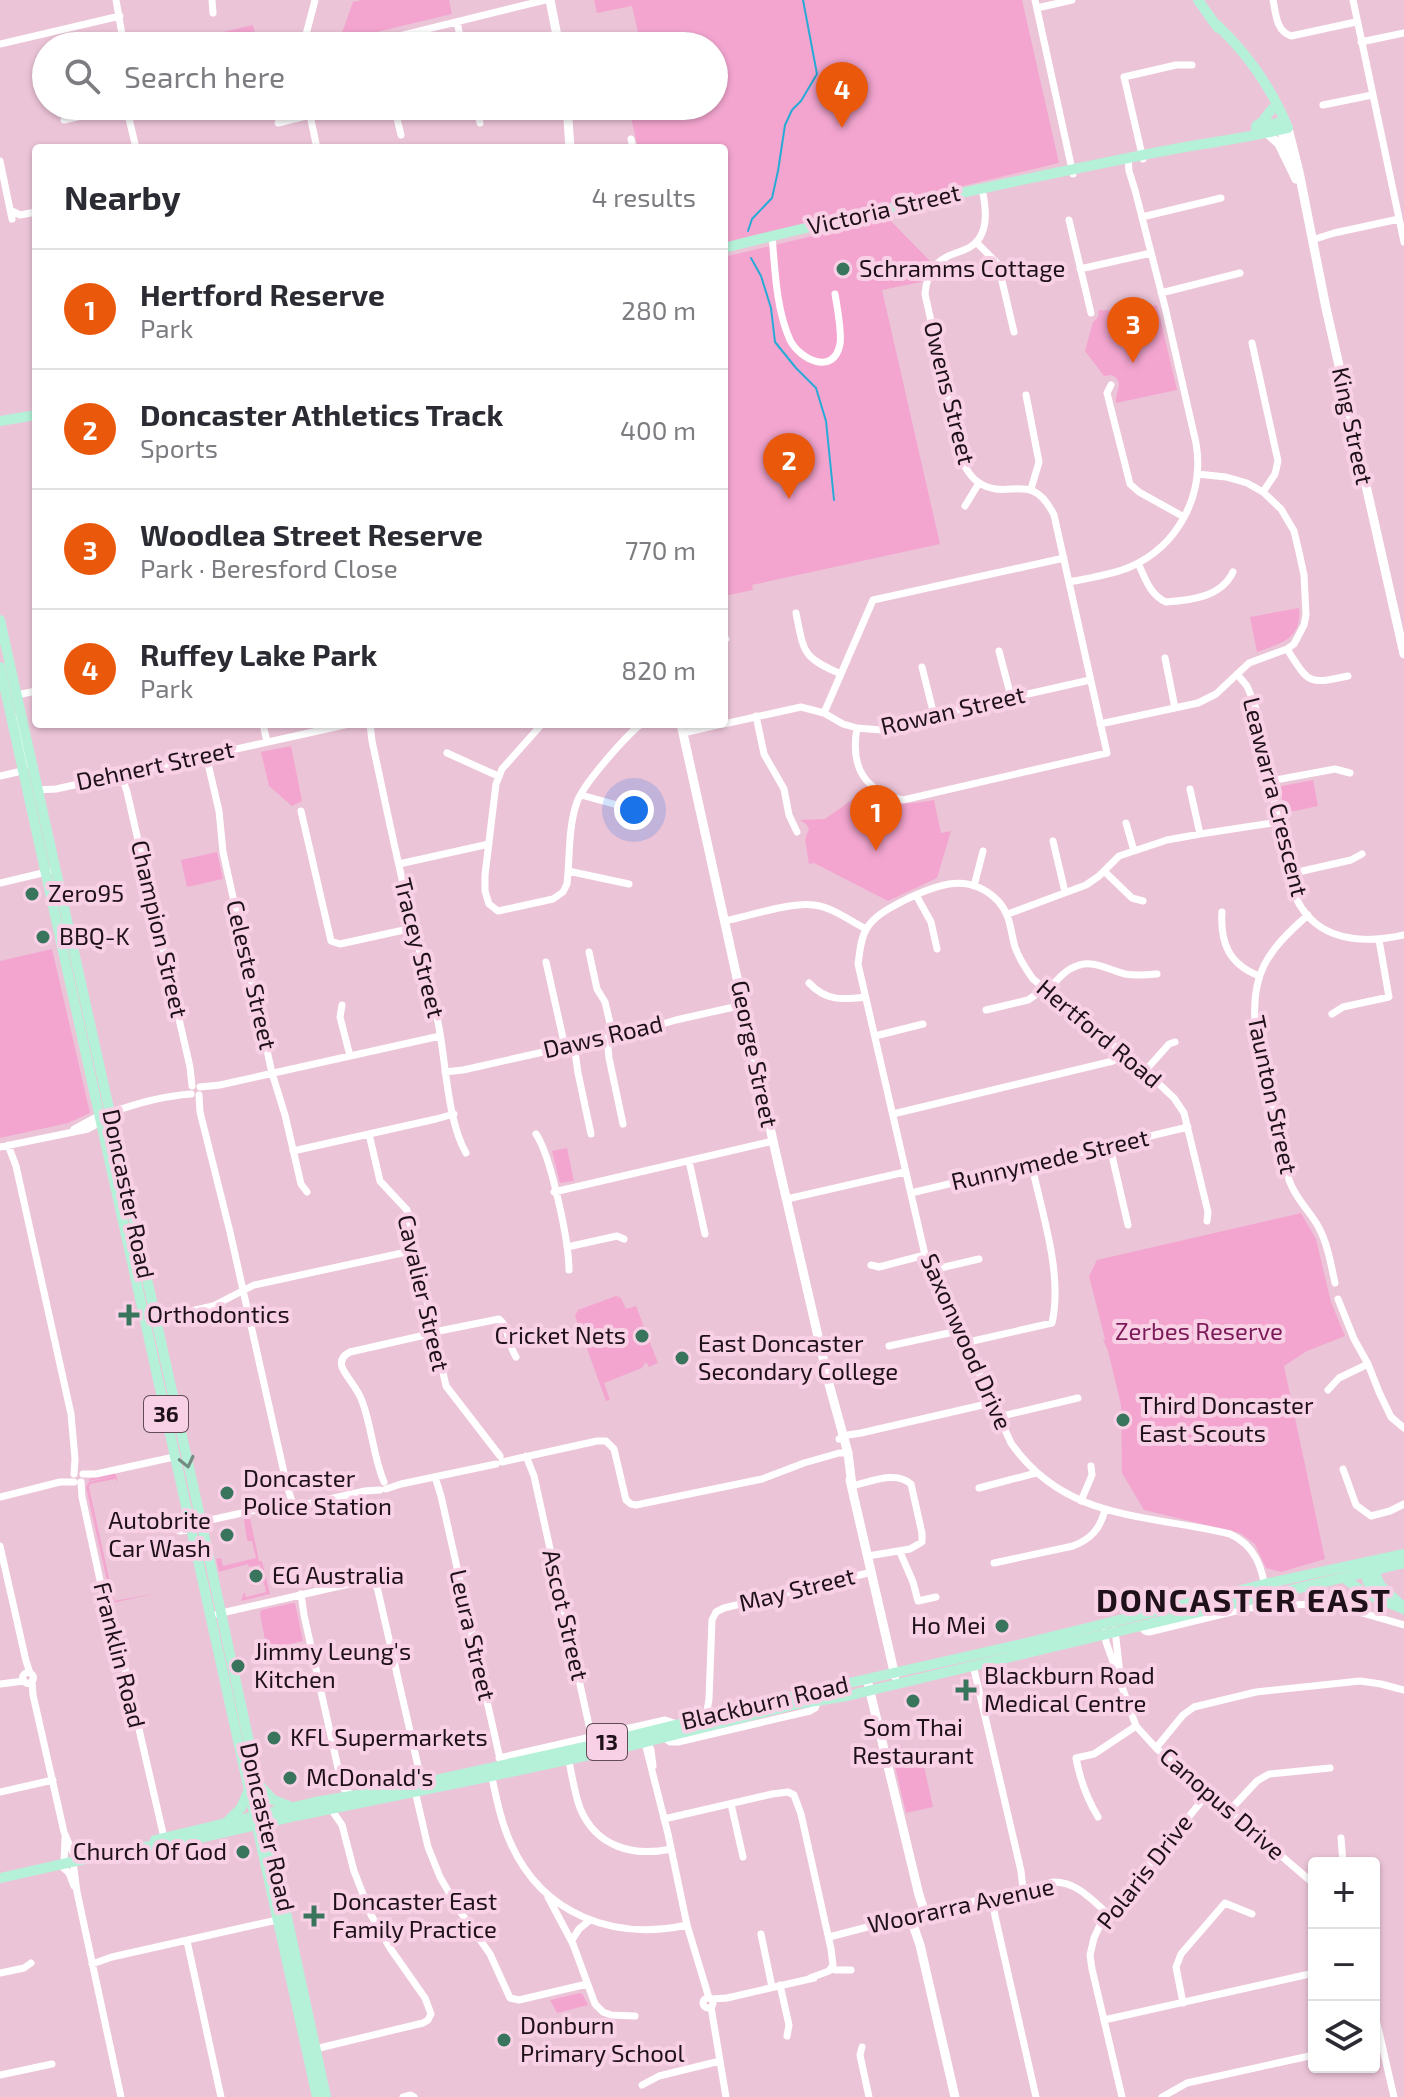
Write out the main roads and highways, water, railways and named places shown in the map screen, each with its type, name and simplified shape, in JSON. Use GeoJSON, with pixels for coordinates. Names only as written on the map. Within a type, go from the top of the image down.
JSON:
{"type":"FeatureCollection","features":[{"type":"Feature","properties":{"kind":"main road"},"geometry":{"type":"LineString","coordinates":[[548,0],[556,32]]}},
{"type":"Feature","properties":{"kind":"main road","name":"King Street"},"geometry":{"type":"LineString","coordinates":[[1198,0],[1283,125],[1303,197]]}},
{"type":"Feature","properties":{"kind":"main road","name":"King Street"},"geometry":{"type":"LineString","coordinates":[[1216,24],[1266,84],[1299,172],[1380,553],[1400,615],[1404,654]]}},
{"type":"Feature","properties":{"kind":"main road"},"geometry":{"type":"LineString","coordinates":[[1251,130],[1272,109]]}},
{"type":"Feature","properties":{"kind":"main road"},"geometry":{"type":"LineString","coordinates":[[568,120],[570,144]]}},
{"type":"Feature","properties":{"kind":"main road","name":"Victoria Street"},"geometry":{"type":"LineString","coordinates":[[728,247],[867,212],[1129,162],[1251,130],[1283,125]]}},
{"type":"Feature","properties":{"kind":"main road","name":"Victoria Street"},"geometry":{"type":"LineString","coordinates":[[1179,149],[1266,132],[1283,125]]}},
{"type":"Feature","properties":{"kind":"main road"},"geometry":{"type":"LineString","coordinates":[[1266,132],[1279,144],[1296,179]]}},
{"type":"Feature","properties":{"kind":"main road"},"geometry":{"type":"LineString","coordinates":[[2,425],[32,420]]}},
{"type":"Feature","properties":{"kind":"main road","name":"Doncaster Road"},"geometry":{"type":"LineString","coordinates":[[0,620],[38,791],[50,871]]}},
{"type":"Feature","properties":{"kind":"main road","name":"Doncaster Road"},"geometry":{"type":"LineString","coordinates":[[0,667],[23,776],[50,871],[189,1527],[217,1613],[256,1778],[277,1920],[317,2097]]}},
{"type":"Feature","properties":{"kind":"main road","name":"George Street"},"geometry":{"type":"LineString","coordinates":[[682,728],[896,1678]]}},
{"type":"Feature","properties":{"kind":"main road","name":"Doncaster Road"},"geometry":{"type":"LineString","coordinates":[[104,1117],[204,1521],[248,1792],[272,1845],[326,2097]]}},
{"type":"Feature","properties":{"kind":"main road"},"geometry":{"type":"LineString","coordinates":[[189,1527],[204,1521]]}},
{"type":"Feature","properties":{"kind":"main road","name":"Blackburn Road"},"geometry":{"type":"LineString","coordinates":[[1108,1628],[1139,1625],[1362,1562],[1404,1554]]}},
{"type":"Feature","properties":{"kind":"main road"},"geometry":{"type":"LineString","coordinates":[[1362,1562],[1384,1590],[1404,1608]]}},
{"type":"Feature","properties":{"kind":"main road","name":"Blackburn Road"},"geometry":{"type":"LineString","coordinates":[[164,1839],[568,1755],[594,1745],[663,1737],[1266,1589],[1344,1578],[1404,1563]]}},
{"type":"Feature","properties":{"kind":"main road"},"geometry":{"type":"LineString","coordinates":[[1369,1573],[1379,1600]]}},
{"type":"Feature","properties":{"kind":"main road"},"geometry":{"type":"LineString","coordinates":[[1344,1578],[1366,1594],[1404,1608]]}},
{"type":"Feature","properties":{"kind":"main road"},"geometry":{"type":"LineString","coordinates":[[869,1685],[919,1895],[920,1945],[955,2097]]}},
{"type":"Feature","properties":{"kind":"main road","name":"Blackburn Road"},"geometry":{"type":"LineString","coordinates":[[645,1738],[671,1722],[869,1685]]}},
{"type":"Feature","properties":{"kind":"main road"},"geometry":{"type":"LineString","coordinates":[[256,1778],[270,1799],[296,1811],[279,1830],[272,1845]]}},
{"type":"Feature","properties":{"kind":"main road"},"geometry":{"type":"LineString","coordinates":[[226,1823],[241,1808],[248,1792]]}},
{"type":"Feature","properties":{"kind":"main road","name":"Blackburn Road"},"geometry":{"type":"LineString","coordinates":[[296,1811],[331,1809],[349,1800]]}},
{"type":"Feature","properties":{"kind":"main road","name":"Blackburn Road"},"geometry":{"type":"LineString","coordinates":[[0,1878],[226,1823],[260,1820]]}},
{"type":"Feature","properties":{"kind":"waterway"},"geometry":{"type":"LineString","coordinates":[[748,231],[752,219],[772,198],[785,125],[817,74],[803,0]]}},
{"type":"Feature","properties":{"kind":"waterway"},"geometry":{"type":"LineString","coordinates":[[751,258],[761,276],[771,308],[775,342],[816,388],[826,421],[834,500]]}},
{"type":"Feature","properties":{"kind":"place","name":"Ruffey Lake Park"},"geometry":{"type":"Point","coordinates":[842,128]}},
{"type":"Feature","properties":{"kind":"place","name":"Schramms Cottage"},"geometry":{"type":"Point","coordinates":[843,269]}},
{"type":"Feature","properties":{"kind":"place","name":"Woodlea Street Reserve"},"geometry":{"type":"Point","coordinates":[1133,363]}},
{"type":"Feature","properties":{"kind":"place","name":"Doncaster Athletics Track"},"geometry":{"type":"Point","coordinates":[789,499]}},
{"type":"Feature","properties":{"kind":"place","name":"Hertford Reserve"},"geometry":{"type":"Point","coordinates":[876,851]}},
{"type":"Feature","properties":{"kind":"place","name":"Zero95"},"geometry":{"type":"Point","coordinates":[32,894]}},
{"type":"Feature","properties":{"kind":"place","name":"BBQ-K"},"geometry":{"type":"Point","coordinates":[43,937]}},
{"type":"Feature","properties":{"kind":"place","name":"Orthodontics"},"geometry":{"type":"Point","coordinates":[129,1315]}},
{"type":"Feature","properties":{"kind":"place","name":"Cricket Nets"},"geometry":{"type":"Point","coordinates":[642,1336]}},
{"type":"Feature","properties":{"kind":"place","name":"East Doncaster Secondary College"},"geometry":{"type":"Point","coordinates":[682,1358]}},
{"type":"Feature","properties":{"kind":"place","name":"Third Doncaster East Scouts"},"geometry":{"type":"Point","coordinates":[1123,1420]}},
{"type":"Feature","properties":{"kind":"place","name":"Doncaster Police Station"},"geometry":{"type":"Point","coordinates":[227,1493]}},
{"type":"Feature","properties":{"kind":"place","name":"Autobrite Car Wash"},"geometry":{"type":"Point","coordinates":[227,1535]}},
{"type":"Feature","properties":{"kind":"place","name":"EG Australia"},"geometry":{"type":"Point","coordinates":[256,1576]}},
{"type":"Feature","properties":{"kind":"place","name":"Ho Mei"},"geometry":{"type":"Point","coordinates":[1002,1626]}},
{"type":"Feature","properties":{"kind":"place","name":"Jimmy Leung's Kitchen"},"geometry":{"type":"Point","coordinates":[238,1666]}},
{"type":"Feature","properties":{"kind":"place","name":"Blackburn Road Medical Centre"},"geometry":{"type":"Point","coordinates":[966,1690]}},
{"type":"Feature","properties":{"kind":"place","name":"Som Thai Restaurant"},"geometry":{"type":"Point","coordinates":[913,1701]}},
{"type":"Feature","properties":{"kind":"place","name":"KFL Supermarkets"},"geometry":{"type":"Point","coordinates":[274,1738]}},
{"type":"Feature","properties":{"kind":"place","name":"McDonald's"},"geometry":{"type":"Point","coordinates":[290,1778]}},
{"type":"Feature","properties":{"kind":"place","name":"Church Of God"},"geometry":{"type":"Point","coordinates":[243,1852]}},
{"type":"Feature","properties":{"kind":"place","name":"Doncaster East Family Practice"},"geometry":{"type":"Point","coordinates":[314,1916]}},
{"type":"Feature","properties":{"kind":"place","name":"Donburn Primary School"},"geometry":{"type":"Point","coordinates":[504,2040]}},
{"type":"Feature","properties":{"kind":"district","name":"DONCASTER EAST"},"geometry":{"type":"Point","coordinates":[1244,1601]}},
{"type":"Feature","properties":{"kind":"park label","name":"Zerbes Reserve"},"geometry":{"type":"Point","coordinates":[1199,1332]}}]}
